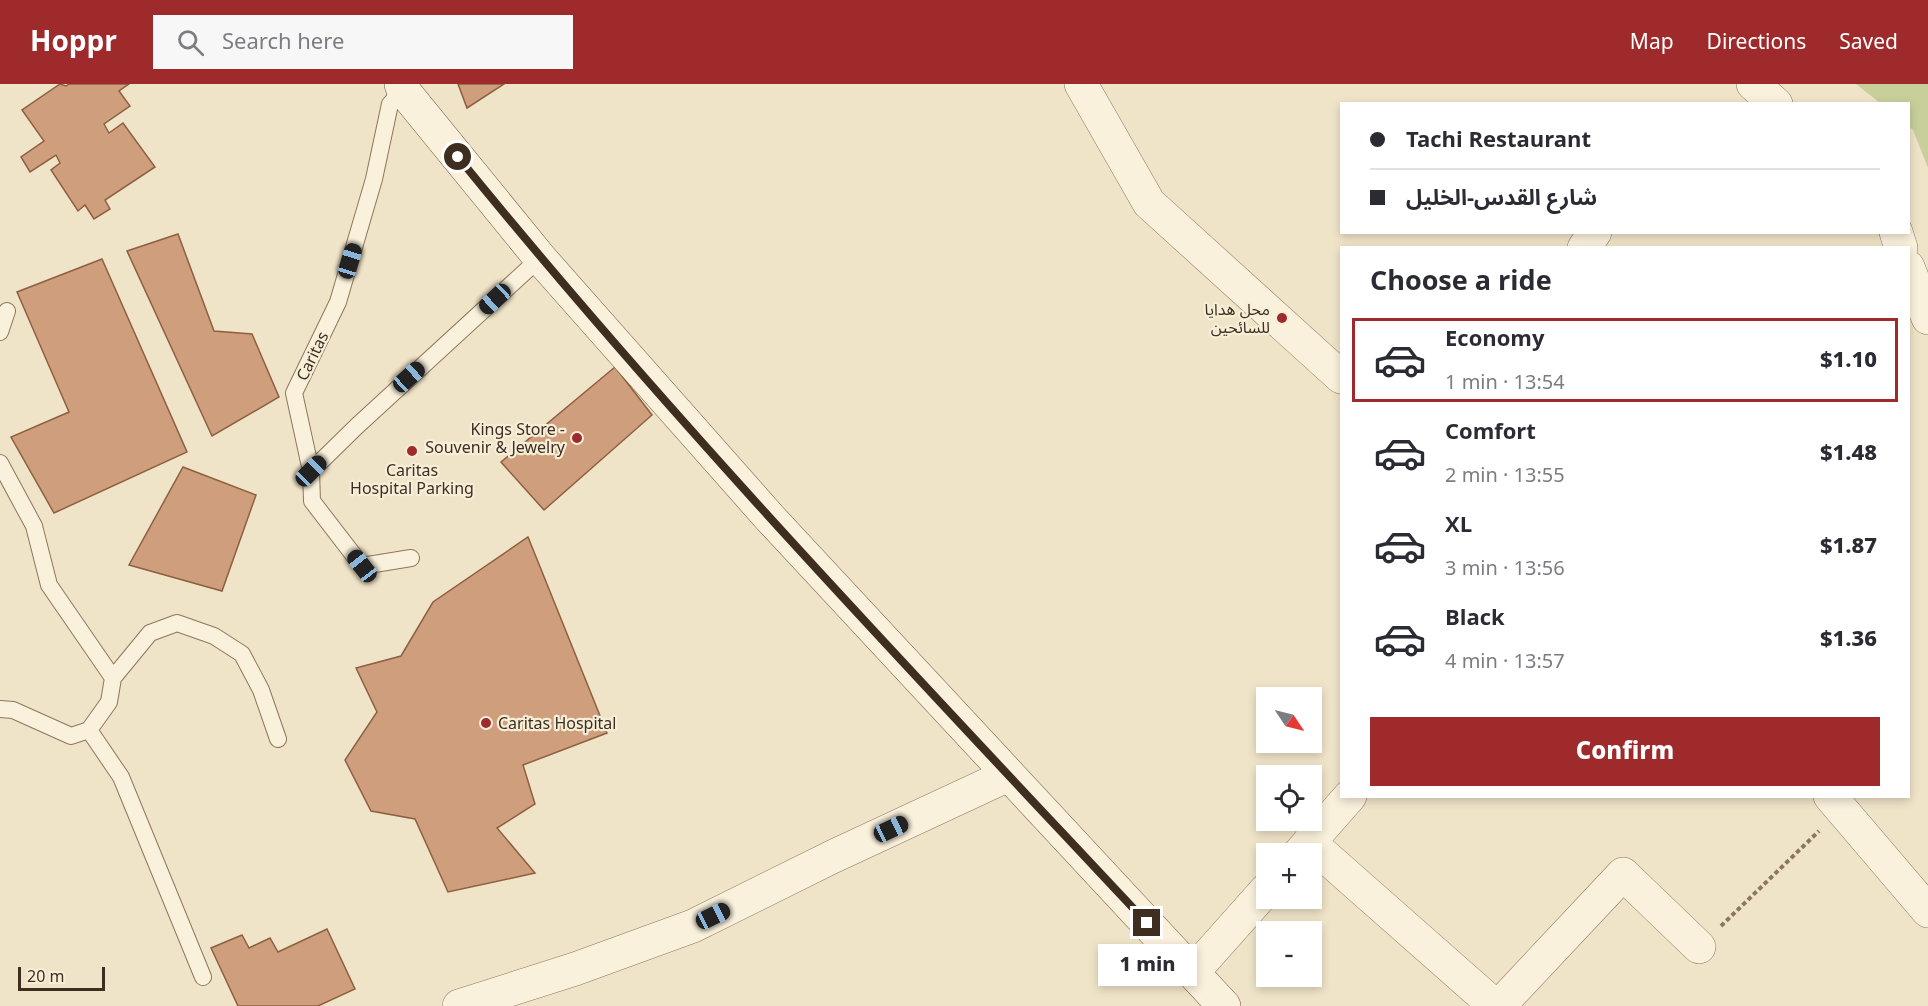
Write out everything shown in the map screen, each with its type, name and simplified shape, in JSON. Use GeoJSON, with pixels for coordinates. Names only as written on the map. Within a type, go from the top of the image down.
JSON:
{"type":"FeatureCollection","features":[{"type":"Feature","properties":{"kind":"street"},"geometry":{"type":"LineString","coordinates":[[1081,84],[1149,203],[1340,375]]}},
{"type":"Feature","properties":{"kind":"street"},"geometry":{"type":"LineString","coordinates":[[1753,84],[1774,102]]}},
{"type":"Feature","properties":{"kind":"street"},"geometry":{"type":"LineString","coordinates":[[406,86],[540,258],[770,518],[1224,1006]]}},
{"type":"Feature","properties":{"kind":"street"},"geometry":{"type":"LineString","coordinates":[[1910,272],[1928,318]]}},
{"type":"Feature","properties":{"kind":"street"},"geometry":{"type":"LineString","coordinates":[[459,1006],[575,969],[693,926],[832,856],[1008,775]]}},
{"type":"Feature","properties":{"kind":"street"},"geometry":{"type":"LineString","coordinates":[[1308,843],[1348,798]]}},
{"type":"Feature","properties":{"kind":"street"},"geometry":{"type":"LineString","coordinates":[[1836,803],[1928,911]]}},
{"type":"Feature","properties":{"kind":"street"},"geometry":{"type":"LineString","coordinates":[[1322,863],[1497,1006],[1623,874],[1699,947]]}},
{"type":"Feature","properties":{"kind":"street"},"geometry":{"type":"LineString","coordinates":[[1193,972],[1256,901]]}},
{"type":"Feature","properties":{"kind":"lane","name":"Caritas"},"geometry":{"type":"LineString","coordinates":[[406,86],[390,104],[374,179],[338,302],[294,393],[311,471],[312,501],[362,566],[411,558]]}},
{"type":"Feature","properties":{"kind":"lane"},"geometry":{"type":"LineString","coordinates":[[311,471],[540,258]]}},
{"type":"Feature","properties":{"kind":"lane"},"geometry":{"type":"LineString","coordinates":[[0,332],[7,311]]}},
{"type":"Feature","properties":{"kind":"lane"},"geometry":{"type":"LineString","coordinates":[[0,463],[34,526],[49,585],[113,678]]}},
{"type":"Feature","properties":{"kind":"lane"},"geometry":{"type":"LineString","coordinates":[[0,709],[13,710],[71,736],[89,730],[109,702],[113,678],[150,633],[177,623],[214,636],[242,654],[261,690],[278,739]]}},
{"type":"Feature","properties":{"kind":"lane"},"geometry":{"type":"LineString","coordinates":[[89,730],[121,777],[203,977]]}},
{"type":"Feature","properties":{"kind":"path"},"geometry":{"type":"LineString","coordinates":[[1699,947],[1836,803]]}},
{"type":"Feature","properties":{"kind":"green space"},"geometry":{"type":"Polygon","coordinates":[[[1856,84],[1928,84],[1928,168],[1910,128],[1910,102],[1879,102],[1856,84]]]}},
{"type":"Feature","properties":{"kind":"building"},"geometry":{"type":"Polygon","coordinates":[[[60,84],[66,86],[69,84],[129,84],[119,91],[130,106],[104,124],[109,133],[123,123],[155,167],[105,200],[110,209],[94,219],[85,205],[78,211],[51,170],[60,163],[56,155],[30,172],[21,157],[44,141],[22,110],[60,84]]]}},
{"type":"Feature","properties":{"kind":"building"},"geometry":{"type":"Polygon","coordinates":[[[458,84],[504,84],[467,108],[458,84]]]}},
{"type":"Feature","properties":{"kind":"building"},"geometry":{"type":"Polygon","coordinates":[[[178,234],[214,331],[252,334],[279,397],[212,436],[127,251],[178,234]]]}},
{"type":"Feature","properties":{"kind":"building"},"geometry":{"type":"Polygon","coordinates":[[[102,259],[187,452],[54,513],[11,437],[69,412],[17,292],[102,259]]]}},
{"type":"Feature","properties":{"kind":"building","name":"Kings Store - Souvenir & Jewelry"},"geometry":{"type":"Polygon","coordinates":[[[615,367],[652,415],[544,510],[501,462],[615,367]]]}},
{"type":"Feature","properties":{"kind":"building"},"geometry":{"type":"Polygon","coordinates":[[[183,467],[256,495],[222,591],[129,565],[183,467]]]}},
{"type":"Feature","properties":{"kind":"building","name":"Caritas Hospital"},"geometry":{"type":"Polygon","coordinates":[[[528,537],[607,733],[523,765],[535,804],[497,828],[535,873],[448,892],[415,819],[371,811],[345,760],[377,712],[356,668],[401,656],[433,602],[528,537]]]}},
{"type":"Feature","properties":{"kind":"building"},"geometry":{"type":"Polygon","coordinates":[[[327,929],[355,989],[318,1006],[238,1006],[211,948],[242,935],[249,948],[270,938],[278,952],[327,929]]]}},
{"type":"Feature","properties":{"kind":"place","name":"محل هدايا للسائحين"},"geometry":{"type":"Point","coordinates":[1282,318]}},
{"type":"Feature","properties":{"kind":"place","name":"Kings Store - Souvenir & Jewelry"},"geometry":{"type":"Point","coordinates":[577,438]}},
{"type":"Feature","properties":{"kind":"place","name":"Caritas Hospital Parking"},"geometry":{"type":"Point","coordinates":[412,451]}},
{"type":"Feature","properties":{"kind":"place","name":"Caritas Hospital"},"geometry":{"type":"Point","coordinates":[486,723]}},
{"type":"Feature","properties":{"kind":"route"},"geometry":{"type":"LineString","coordinates":[[458,157],[540,258],[770,518],[1147,923]]}}]}
